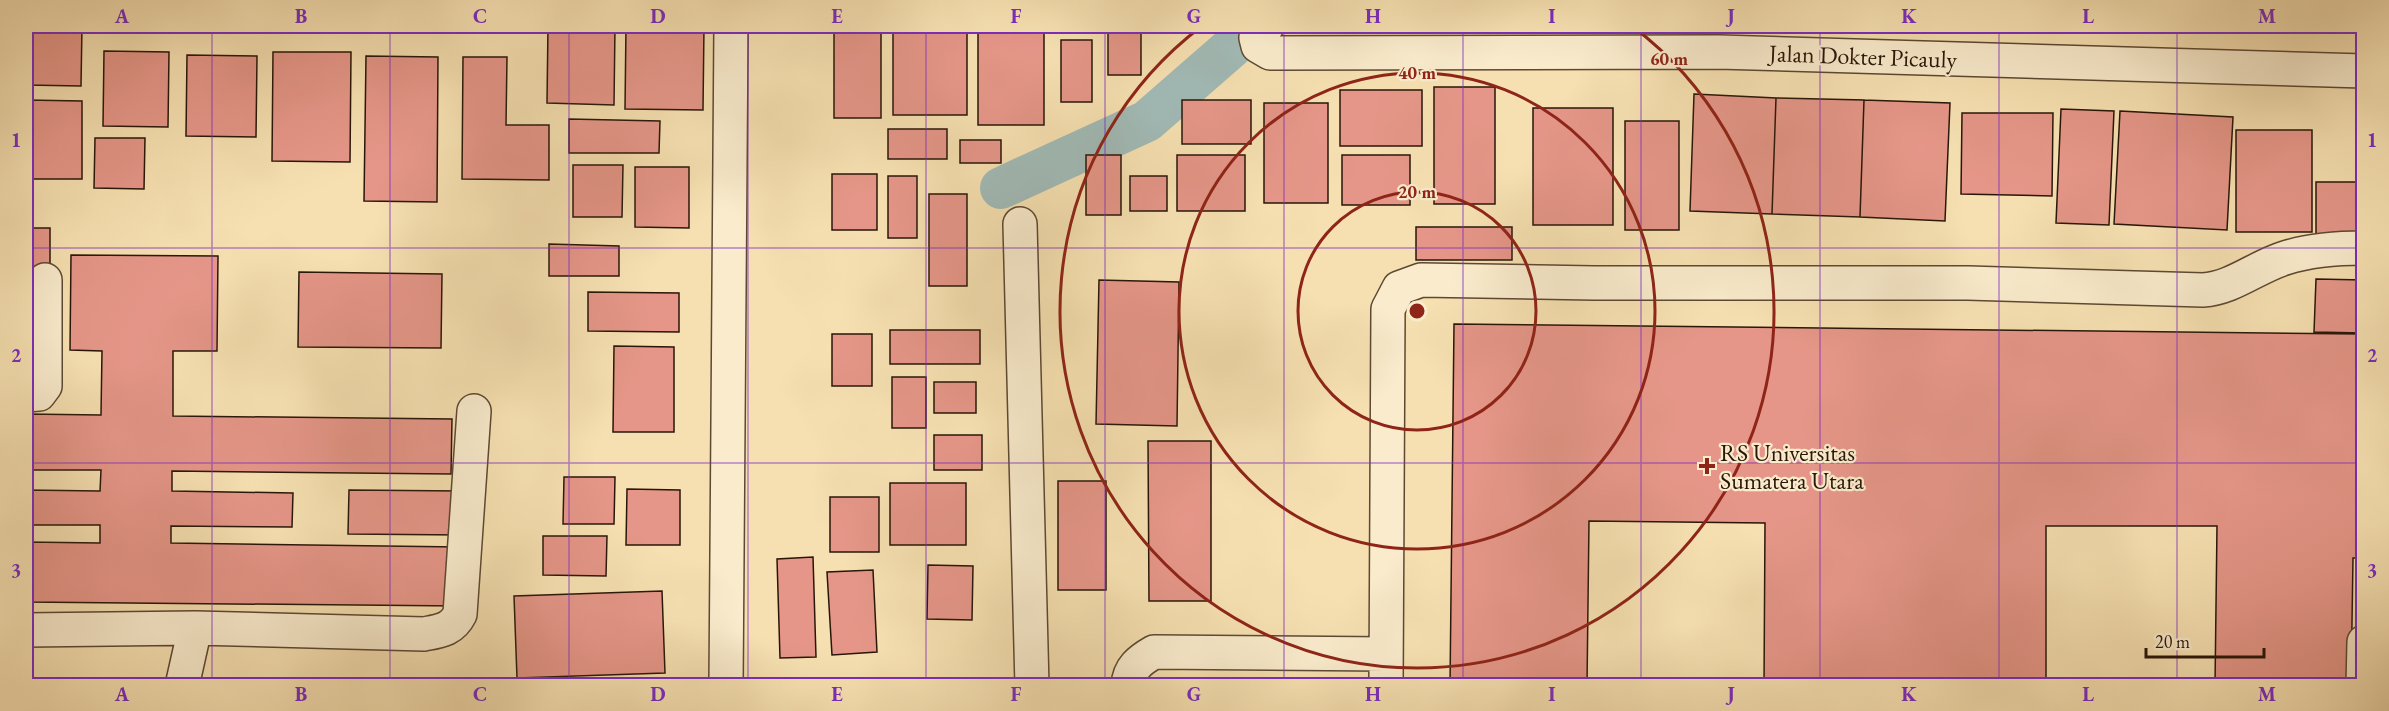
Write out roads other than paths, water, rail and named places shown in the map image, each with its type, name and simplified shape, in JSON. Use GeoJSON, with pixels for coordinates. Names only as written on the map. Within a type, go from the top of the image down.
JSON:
{"type":"FeatureCollection","features":[{"type":"Feature","properties":{"kind":"street"},"geometry":{"type":"LineString","coordinates":[[726,686],[731,26]]}},
{"type":"Feature","properties":{"kind":"street","name":"Jalan Dokter Picauly"},"geometry":{"type":"LineString","coordinates":[[1262,36],[1270,54],[1719,38],[2364,71]]}},
{"type":"Feature","properties":{"kind":"street"},"geometry":{"type":"LineString","coordinates":[[1020,225],[1032,686]]}},
{"type":"Feature","properties":{"kind":"street"},"geometry":{"type":"LineString","coordinates":[[1128,686],[1128,677],[1138,661],[1154,652],[1386,670],[1388,309],[1399,288],[1421,280],[1594,283],[1968,283],[2203,290],[2225,287],[2259,268],[2308,251],[2364,248]]}},
{"type":"Feature","properties":{"kind":"street"},"geometry":{"type":"LineString","coordinates":[[26,395],[39,394],[45,386],[45,280]]}},
{"type":"Feature","properties":{"kind":"street"},"geometry":{"type":"LineString","coordinates":[[26,630],[195,628],[424,634],[443,631],[455,624],[460,615],[474,411]]}},
{"type":"Feature","properties":{"kind":"street"},"geometry":{"type":"LineString","coordinates":[[182,686],[195,628]]}},
{"type":"Feature","properties":{"kind":"street"},"geometry":{"type":"LineString","coordinates":[[2363,686],[2364,642]]}},
{"type":"Feature","properties":{"kind":"waterway"},"geometry":{"type":"LineString","coordinates":[[1001,188],[1147,121],[1256,26]]}},
{"type":"Feature","properties":{"kind":"place","name":"RS Universitas Sumatera Utara"},"geometry":{"type":"Point","coordinates":[1707,466]}}]}
